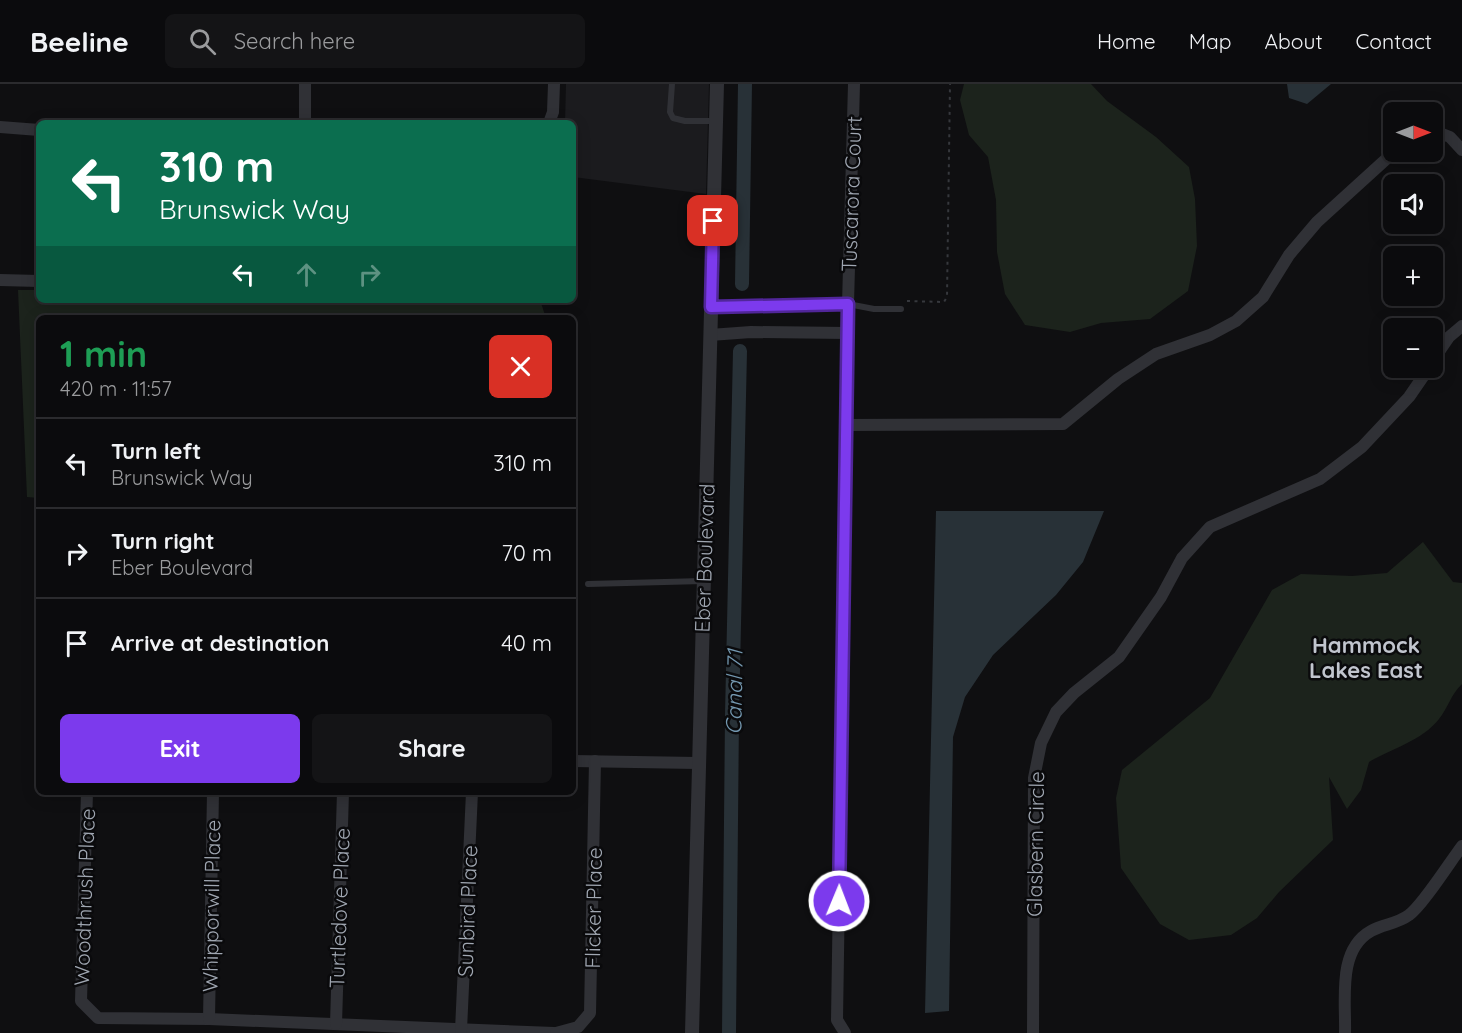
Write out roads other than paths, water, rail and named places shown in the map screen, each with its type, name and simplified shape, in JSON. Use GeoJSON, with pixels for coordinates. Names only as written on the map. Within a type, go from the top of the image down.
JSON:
{"type":"FeatureCollection","features":[{"type":"Feature","properties":{"kind":"street"},"geometry":{"type":"LineString","coordinates":[[305,84],[305,120]]}},
{"type":"Feature","properties":{"kind":"street"},"geometry":{"type":"LineString","coordinates":[[550,120],[553,112],[554,84]]}},
{"type":"Feature","properties":{"kind":"street","name":"Eber Boulevard"},"geometry":{"type":"LineString","coordinates":[[692,1033],[697,763],[717,84]]}},
{"type":"Feature","properties":{"kind":"street","name":"Tuscarora Court"},"geometry":{"type":"LineString","coordinates":[[845,1033],[837,1020],[847,333],[854,84]]}},
{"type":"Feature","properties":{"kind":"street"},"geometry":{"type":"LineString","coordinates":[[0,127],[36,130]]}},
{"type":"Feature","properties":{"kind":"street"},"geometry":{"type":"LineString","coordinates":[[1443,134],[1450,137],[1462,150]]}},
{"type":"Feature","properties":{"kind":"street"},"geometry":{"type":"LineString","coordinates":[[846,424],[1063,424],[1118,379],[1156,354],[1210,335],[1236,321],[1263,297],[1290,255],[1317,222],[1383,162]]}},
{"type":"Feature","properties":{"kind":"street"},"geometry":{"type":"LineString","coordinates":[[0,280],[36,281]]}},
{"type":"Feature","properties":{"kind":"street"},"geometry":{"type":"LineString","coordinates":[[711,307],[848,304]]}},
{"type":"Feature","properties":{"kind":"street"},"geometry":{"type":"LineString","coordinates":[[1443,346],[1462,326]]}},
{"type":"Feature","properties":{"kind":"street"},"geometry":{"type":"LineString","coordinates":[[710,335],[751,332],[847,333]]}},
{"type":"Feature","properties":{"kind":"street","name":"Glasbern Circle"},"geometry":{"type":"LineString","coordinates":[[1033,1033],[1034,778],[1041,742],[1056,712],[1074,693],[1119,657],[1161,597],[1182,558],[1210,527],[1320,479],[1362,447],[1409,397],[1422,378]]}},
{"type":"Feature","properties":{"kind":"street"},"geometry":{"type":"LineString","coordinates":[[576,761],[697,763]]}},
{"type":"Feature","properties":{"kind":"street","name":"Flicker Place"},"geometry":{"type":"LineString","coordinates":[[555,1033],[578,1027],[590,1013],[595,762]]}},
{"type":"Feature","properties":{"kind":"street","name":"Woodthrush Place"},"geometry":{"type":"LineString","coordinates":[[87,795],[81,1001],[98,1018],[209,1019]]}},
{"type":"Feature","properties":{"kind":"street","name":"Whipporwill Place"},"geometry":{"type":"LineString","coordinates":[[209,1019],[213,795]]}},
{"type":"Feature","properties":{"kind":"street","name":"Turtledove Place"},"geometry":{"type":"LineString","coordinates":[[336,1024],[343,795]]}},
{"type":"Feature","properties":{"kind":"street","name":"Sunbird Place"},"geometry":{"type":"LineString","coordinates":[[462,1030],[472,795]]}},
{"type":"Feature","properties":{"kind":"street"},"geometry":{"type":"LineString","coordinates":[[1346,1033],[1346,966],[1356,943],[1371,931],[1394,924],[1411,914],[1462,846]]}},
{"type":"Feature","properties":{"kind":"street"},"geometry":{"type":"LineString","coordinates":[[209,1019],[555,1033]]}},
{"type":"Feature","properties":{"kind":"lane"},"geometry":{"type":"LineString","coordinates":[[672,84],[670,112],[673,117],[685,121],[716,121]]}},
{"type":"Feature","properties":{"kind":"lane"},"geometry":{"type":"LineString","coordinates":[[848,304],[874,309],[901,309]]}},
{"type":"Feature","properties":{"kind":"lane"},"geometry":{"type":"LineString","coordinates":[[588,584],[703,581]]}},
{"type":"Feature","properties":{"kind":"waterway","name":"Canal 71"},"geometry":{"type":"LineString","coordinates":[[742,284],[745,84]]}},
{"type":"Feature","properties":{"kind":"waterway","name":"Canal 71"},"geometry":{"type":"LineString","coordinates":[[729,1033],[732,715],[740,351]]}},
{"type":"Feature","properties":{"kind":"district","name":"Hammock Lakes East"},"geometry":{"type":"Point","coordinates":[1366,658]}}]}
